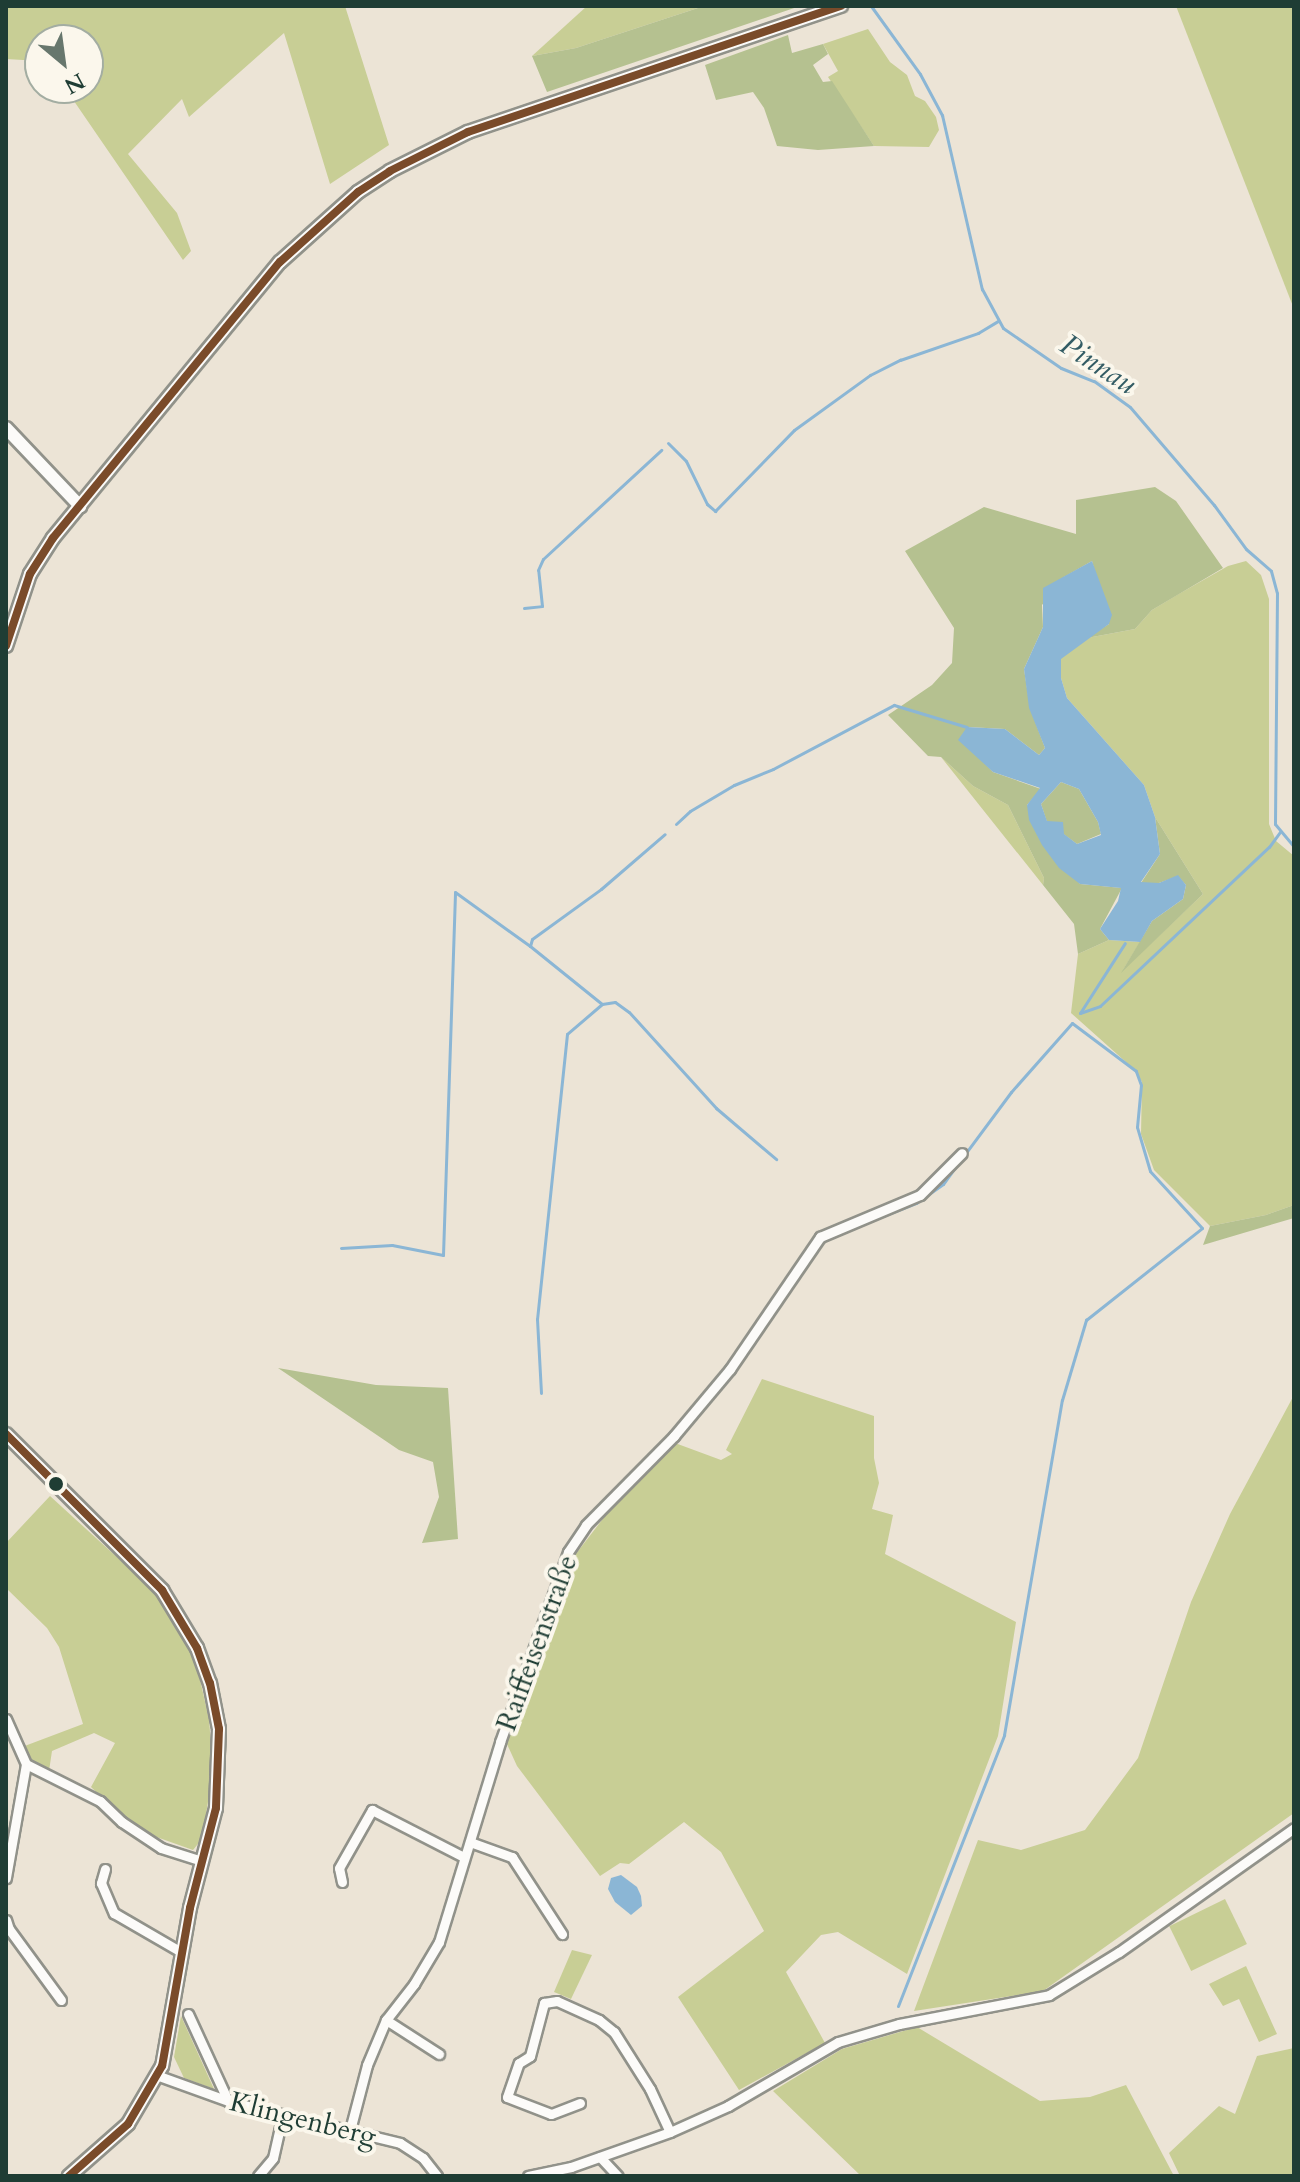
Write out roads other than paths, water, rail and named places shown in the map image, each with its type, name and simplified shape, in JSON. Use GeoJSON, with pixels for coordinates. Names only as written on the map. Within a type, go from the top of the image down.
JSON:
{"type":"FeatureCollection","features":[{"type":"Feature","properties":{"kind":"main road"},"geometry":{"type":"LineString","coordinates":[[6,646],[15,609],[30,574],[80,506],[280,262],[331,213],[378,179],[468,132],[841,6]]}},
{"type":"Feature","properties":{"kind":"main road"},"geometry":{"type":"LineString","coordinates":[[6,428],[80,506]]}},
{"type":"Feature","properties":{"kind":"main road"},"geometry":{"type":"LineString","coordinates":[[6,1434],[141,1566],[179,1616],[197,1648],[210,1683],[221,1752],[216,1808],[181,1952],[168,2041],[159,2076],[120,2133],[69,2176]]}},
{"type":"Feature","properties":{"kind":"street","name":"Raiffeisenstraße"},"geometry":{"type":"LineString","coordinates":[[350,2130],[367,2065],[386,2020],[414,1984],[439,1942],[464,1857],[558,1576],[586,1525],[674,1436],[730,1369],[820,1237],[920,1195],[962,1153]]}},
{"type":"Feature","properties":{"kind":"street"},"geometry":{"type":"LineString","coordinates":[[6,1719],[26,1764],[6,1878]]}},
{"type":"Feature","properties":{"kind":"street"},"geometry":{"type":"LineString","coordinates":[[26,1764],[100,1801],[122,1822],[161,1848],[202,1861]]}},
{"type":"Feature","properties":{"kind":"street"},"geometry":{"type":"LineString","coordinates":[[342,1882],[339,1868],[372,1810],[464,1857]]}},
{"type":"Feature","properties":{"kind":"street"},"geometry":{"type":"LineString","coordinates":[[528,2176],[600,2157],[670,2132],[728,2106],[838,2042],[899,2024],[1049,1995],[1119,1952],[1294,1828]]}},
{"type":"Feature","properties":{"kind":"street"},"geometry":{"type":"LineString","coordinates":[[470,1842],[512,1857],[562,1934]]}},
{"type":"Feature","properties":{"kind":"street"},"geometry":{"type":"LineString","coordinates":[[105,1869],[101,1883],[114,1913],[181,1952]]}},
{"type":"Feature","properties":{"kind":"street"},"geometry":{"type":"LineString","coordinates":[[6,1920],[34,1965],[61,2000]]}},
{"type":"Feature","properties":{"kind":"street"},"geometry":{"type":"LineString","coordinates":[[580,2103],[551,2114],[507,2097],[519,2063],[530,2056],[544,2003],[557,2001],[599,2020],[614,2032],[650,2089],[670,2132]]}},
{"type":"Feature","properties":{"kind":"street"},"geometry":{"type":"LineString","coordinates":[[188,2014],[228,2101]]}},
{"type":"Feature","properties":{"kind":"street"},"geometry":{"type":"LineString","coordinates":[[386,2020],[439,2054]]}},
{"type":"Feature","properties":{"kind":"street","name":"Klingenberg"},"geometry":{"type":"LineString","coordinates":[[159,2076],[228,2101],[400,2143],[423,2158],[437,2176]]}},
{"type":"Feature","properties":{"kind":"street"},"geometry":{"type":"LineString","coordinates":[[258,2176],[273,2158],[283,2114]]}},
{"type":"Feature","properties":{"kind":"street"},"geometry":{"type":"LineString","coordinates":[[600,2157],[618,2176]]}},
{"type":"Feature","properties":{"kind":"water"},"geometry":{"type":"Polygon","coordinates":[[[1092,561],[1112,615],[1109,624],[1061,659],[1061,678],[1067,698],[1144,785],[1155,817],[1160,854],[1141,882],[1159,883],[1178,875],[1186,885],[1183,899],[1152,921],[1140,942],[1109,940],[1100,929],[1118,901],[1121,888],[1080,884],[1059,868],[1042,845],[1029,820],[1027,805],[1040,788],[993,772],[958,740],[967,727],[1005,729],[1039,755],[1045,748],[1029,708],[1024,669],[1043,627],[1043,588],[1092,561]],[[1061,782],[1041,804],[1047,821],[1063,822],[1064,834],[1077,844],[1101,835],[1098,822],[1079,789],[1061,782]]]}},
{"type":"Feature","properties":{"kind":"water"},"geometry":{"type":"Polygon","coordinates":[[[621,1875],[637,1887],[641,1896],[642,1906],[631,1915],[615,1902],[608,1889],[611,1878],[621,1875]]]}},
{"type":"Feature","properties":{"kind":"waterway","name":"Pinnau"},"geometry":{"type":"LineString","coordinates":[[871,6],[920,74],[942,115],[982,289],[1003,328],[1061,368],[1094,381],[1130,407],[1214,505],[1246,549],[1271,571],[1277,593],[1275,824],[1294,847]]}},
{"type":"Feature","properties":{"kind":"waterway"},"geometry":{"type":"LineString","coordinates":[[668,443],[686,461],[707,504],[715,511],[794,430],[870,375],[900,360],[978,333],[998,321]]}},
{"type":"Feature","properties":{"kind":"waterway"},"geometry":{"type":"LineString","coordinates":[[524,608],[542,606],[538,570],[543,559],[661,450]]}},
{"type":"Feature","properties":{"kind":"waterway"},"geometry":{"type":"LineString","coordinates":[[676,824],[690,811],[734,785],[773,769],[894,705],[967,727]]}},
{"type":"Feature","properties":{"kind":"waterway"},"geometry":{"type":"LineString","coordinates":[[1080,1013],[1100,1006],[1269,847],[1280,832]]}},
{"type":"Feature","properties":{"kind":"waterway"},"geometry":{"type":"LineString","coordinates":[[341,1248],[392,1245],[443,1255],[455,892],[530,946],[532,939],[601,889],[665,834]]}},
{"type":"Feature","properties":{"kind":"waterway"},"geometry":{"type":"LineString","coordinates":[[1080,1013],[1125,943]]}},
{"type":"Feature","properties":{"kind":"waterway"},"geometry":{"type":"LineString","coordinates":[[530,946],[602,1004],[567,1034],[537,1319],[541,1393]]}},
{"type":"Feature","properties":{"kind":"waterway"},"geometry":{"type":"LineString","coordinates":[[602,1004],[615,1002],[629,1012],[716,1108],[776,1159]]}},
{"type":"Feature","properties":{"kind":"waterway"},"geometry":{"type":"LineString","coordinates":[[898,2006],[1004,1735],[1062,1400],[1086,1320],[1202,1228],[1150,1171],[1137,1127],[1141,1085],[1136,1071],[1072,1023],[1011,1092],[965,1154]]}},
{"type":"Feature","properties":{"kind":"waterway"},"geometry":{"type":"LineString","coordinates":[[855,1227],[916,1203],[943,1184],[958,1163]]}}]}
